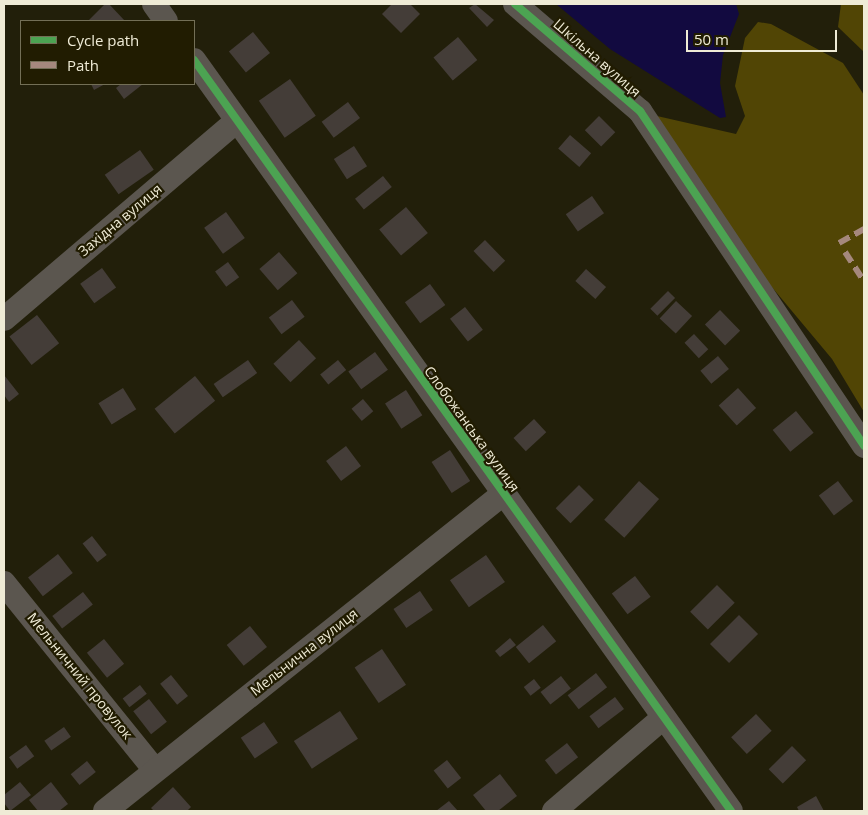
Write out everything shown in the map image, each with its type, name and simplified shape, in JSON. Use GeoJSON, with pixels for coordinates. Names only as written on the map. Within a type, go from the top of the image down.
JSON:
{"type":"FeatureCollection","features":[{"type":"Feature","properties":{"kind":"street"},"geometry":{"type":"LineString","coordinates":[[154,4],[165,20]]}},
{"type":"Feature","properties":{"kind":"street","name":"Шкільна вулиця"},"geometry":{"type":"LineString","coordinates":[[515,4],[640,111],[864,446]]}},
{"type":"Feature","properties":{"kind":"street","name":"Слобожанська вулиця"},"geometry":{"type":"LineString","coordinates":[[195,61],[731,811]]}},
{"type":"Feature","properties":{"kind":"street","name":"Західна вулиця"},"geometry":{"type":"LineString","coordinates":[[7,308],[236,121]]}},
{"type":"Feature","properties":{"kind":"street","name":"Мельнична вулиця"},"geometry":{"type":"LineString","coordinates":[[105,811],[503,494]]}},
{"type":"Feature","properties":{"kind":"street","name":"Мельничний провулок"},"geometry":{"type":"LineString","coordinates":[[4,583],[155,770]]}},
{"type":"Feature","properties":{"kind":"street"},"geometry":{"type":"LineString","coordinates":[[554,811],[663,718]]}},
{"type":"Feature","properties":{"kind":"shaded area"},"geometry":{"type":"Polygon","coordinates":[[[556,4],[736,4],[739,14],[723,55],[720,83],[726,117],[720,118],[610,49],[556,4]]]}},
{"type":"Feature","properties":{"kind":"shaded area"},"geometry":{"type":"Polygon","coordinates":[[[841,4],[864,4],[864,52],[838,27],[841,4]]]}},
{"type":"Feature","properties":{"kind":"shaded area"},"geometry":{"type":"Polygon","coordinates":[[[758,22],[771,24],[843,63],[864,95],[864,412],[832,359],[644,134],[657,116],[736,134],[745,116],[735,86],[745,38],[758,22]]]}},
{"type":"Feature","properties":{"kind":"building"},"geometry":{"type":"Polygon","coordinates":[[[105,4],[109,4],[124,20],[89,20],[105,4]]]}},
{"type":"Feature","properties":{"kind":"building"},"geometry":{"type":"Polygon","coordinates":[[[392,4],[410,4],[420,14],[401,33],[382,14],[392,4]]]}},
{"type":"Feature","properties":{"kind":"building"},"geometry":{"type":"Polygon","coordinates":[[[475,4],[494,20],[487,27],[469,8],[475,4]]]}},
{"type":"Feature","properties":{"kind":"building"},"geometry":{"type":"Polygon","coordinates":[[[253,32],[270,53],[246,72],[229,52],[253,32]]]}},
{"type":"Feature","properties":{"kind":"building"},"geometry":{"type":"Polygon","coordinates":[[[458,37],[477,60],[453,81],[433,58],[458,37]]]}},
{"type":"Feature","properties":{"kind":"building"},"geometry":{"type":"Polygon","coordinates":[[[290,79],[316,116],[285,138],[259,101],[290,79]]]}},
{"type":"Feature","properties":{"kind":"building"},"geometry":{"type":"Polygon","coordinates":[[[92,85],[103,85],[94,90],[92,85]]]}},
{"type":"Feature","properties":{"kind":"building"},"geometry":{"type":"Polygon","coordinates":[[[120,85],[142,85],[124,99],[116,88],[120,85]]]}},
{"type":"Feature","properties":{"kind":"building"},"geometry":{"type":"Polygon","coordinates":[[[348,102],[360,118],[334,138],[322,122],[348,102]]]}},
{"type":"Feature","properties":{"kind":"building"},"geometry":{"type":"Polygon","coordinates":[[[599,116],[615,132],[601,146],[585,130],[599,116]]]}},
{"type":"Feature","properties":{"kind":"building"},"geometry":{"type":"Polygon","coordinates":[[[570,135],[591,153],[579,167],[558,149],[570,135]]]}},
{"type":"Feature","properties":{"kind":"building"},"geometry":{"type":"Polygon","coordinates":[[[354,146],[367,166],[347,179],[334,159],[354,146]]]}},
{"type":"Feature","properties":{"kind":"building"},"geometry":{"type":"Polygon","coordinates":[[[140,150],[154,170],[119,194],[105,175],[140,150]]]}},
{"type":"Feature","properties":{"kind":"building"},"geometry":{"type":"Polygon","coordinates":[[[383,176],[392,187],[364,210],[355,199],[383,176]]]}},
{"type":"Feature","properties":{"kind":"building"},"geometry":{"type":"Polygon","coordinates":[[[592,196],[604,213],[578,232],[566,214],[592,196]]]}},
{"type":"Feature","properties":{"kind":"building"},"geometry":{"type":"Polygon","coordinates":[[[406,207],[428,233],[401,256],[379,229],[406,207]]]}},
{"type":"Feature","properties":{"kind":"building"},"geometry":{"type":"Polygon","coordinates":[[[226,212],[245,238],[223,254],[204,228],[226,212]]]}},
{"type":"Feature","properties":{"kind":"building"},"geometry":{"type":"Polygon","coordinates":[[[485,240],[505,261],[494,272],[473,251],[485,240]]]}},
{"type":"Feature","properties":{"kind":"building"},"geometry":{"type":"Polygon","coordinates":[[[279,252],[297,273],[278,290],[259,269],[279,252]]]}},
{"type":"Feature","properties":{"kind":"building"},"geometry":{"type":"Polygon","coordinates":[[[228,262],[239,277],[226,287],[215,271],[228,262]]]}},
{"type":"Feature","properties":{"kind":"building"},"geometry":{"type":"Polygon","coordinates":[[[102,268],[116,287],[94,303],[80,284],[102,268]]]}},
{"type":"Feature","properties":{"kind":"building"},"geometry":{"type":"Polygon","coordinates":[[[586,269],[606,287],[595,299],[575,281],[586,269]]]}},
{"type":"Feature","properties":{"kind":"building"},"geometry":{"type":"Polygon","coordinates":[[[430,284],[445,305],[420,323],[405,302],[430,284]]]}},
{"type":"Feature","properties":{"kind":"building"},"geometry":{"type":"Polygon","coordinates":[[[668,291],[675,298],[657,316],[650,309],[668,291]]]}},
{"type":"Feature","properties":{"kind":"building"},"geometry":{"type":"Polygon","coordinates":[[[292,300],[305,317],[281,334],[269,317],[292,300]]]}},
{"type":"Feature","properties":{"kind":"building"},"geometry":{"type":"Polygon","coordinates":[[[676,301],[692,316],[676,334],[660,319],[676,301]]]}},
{"type":"Feature","properties":{"kind":"building"},"geometry":{"type":"Polygon","coordinates":[[[465,307],[483,330],[468,342],[450,319],[465,307]]]}},
{"type":"Feature","properties":{"kind":"building"},"geometry":{"type":"Polygon","coordinates":[[[720,310],[740,331],[725,345],[705,325],[720,310]]]}},
{"type":"Feature","properties":{"kind":"building"},"geometry":{"type":"Polygon","coordinates":[[[37,315],[59,343],[32,365],[9,337],[37,315]]]}},
{"type":"Feature","properties":{"kind":"building"},"geometry":{"type":"Polygon","coordinates":[[[694,334],[708,349],[699,358],[684,343],[694,334]]]}},
{"type":"Feature","properties":{"kind":"building"},"geometry":{"type":"Polygon","coordinates":[[[299,340],[316,358],[290,382],[273,364],[299,340]]]}},
{"type":"Feature","properties":{"kind":"building"},"geometry":{"type":"Polygon","coordinates":[[[375,352],[388,370],[361,389],[348,371],[375,352]]]}},
{"type":"Feature","properties":{"kind":"building"},"geometry":{"type":"Polygon","coordinates":[[[718,356],[729,369],[711,384],[700,371],[718,356]]]}},
{"type":"Feature","properties":{"kind":"building"},"geometry":{"type":"Polygon","coordinates":[[[248,360],[257,373],[223,397],[214,384],[248,360]]]}},
{"type":"Feature","properties":{"kind":"building"},"geometry":{"type":"Polygon","coordinates":[[[338,360],[346,370],[328,385],[320,374],[338,360]]]}},
{"type":"Feature","properties":{"kind":"building"},"geometry":{"type":"Polygon","coordinates":[[[4,375],[19,394],[9,402],[4,395],[4,375]]]}},
{"type":"Feature","properties":{"kind":"building"},"geometry":{"type":"Polygon","coordinates":[[[195,376],[215,401],[175,434],[155,409],[195,376]]]}},
{"type":"Feature","properties":{"kind":"building"},"geometry":{"type":"Polygon","coordinates":[[[123,388],[136,409],[112,425],[98,403],[123,388]]]}},
{"type":"Feature","properties":{"kind":"building"},"geometry":{"type":"Polygon","coordinates":[[[738,388],[756,408],[737,425],[719,405],[738,388]]]}},
{"type":"Feature","properties":{"kind":"building"},"geometry":{"type":"Polygon","coordinates":[[[406,390],[422,415],[401,429],[385,404],[406,390]]]}},
{"type":"Feature","properties":{"kind":"building"},"geometry":{"type":"Polygon","coordinates":[[[363,399],[373,411],[362,421],[352,409],[363,399]]]}},
{"type":"Feature","properties":{"kind":"building"},"geometry":{"type":"Polygon","coordinates":[[[796,411],[814,433],[790,452],[773,430],[796,411]]]}},
{"type":"Feature","properties":{"kind":"building"},"geometry":{"type":"Polygon","coordinates":[[[534,419],[546,432],[526,451],[514,438],[534,419]]]}},
{"type":"Feature","properties":{"kind":"building"},"geometry":{"type":"Polygon","coordinates":[[[346,446],[361,466],[341,481],[326,461],[346,446]]]}},
{"type":"Feature","properties":{"kind":"building"},"geometry":{"type":"Polygon","coordinates":[[[450,450],[470,481],[452,493],[432,462],[450,450]]]}},
{"type":"Feature","properties":{"kind":"building"},"geometry":{"type":"Polygon","coordinates":[[[639,481],[659,499],[624,538],[604,520],[639,481]]]}},
{"type":"Feature","properties":{"kind":"building"},"geometry":{"type":"Polygon","coordinates":[[[838,481],[853,501],[834,515],[819,495],[838,481]]]}},
{"type":"Feature","properties":{"kind":"building"},"geometry":{"type":"Polygon","coordinates":[[[579,485],[594,500],[571,523],[556,508],[579,485]]]}},
{"type":"Feature","properties":{"kind":"building"},"geometry":{"type":"Polygon","coordinates":[[[92,536],[107,555],[97,562],[83,543],[92,536]]]}},
{"type":"Feature","properties":{"kind":"building"},"geometry":{"type":"Polygon","coordinates":[[[58,554],[73,573],[43,596],[28,577],[58,554]]]}},
{"type":"Feature","properties":{"kind":"building"},"geometry":{"type":"Polygon","coordinates":[[[486,555],[505,582],[469,607],[450,580],[486,555]]]}},
{"type":"Feature","properties":{"kind":"building"},"geometry":{"type":"Polygon","coordinates":[[[635,576],[651,597],[627,614],[612,593],[635,576]]]}},
{"type":"Feature","properties":{"kind":"building"},"geometry":{"type":"Polygon","coordinates":[[[717,585],[735,603],[708,630],[690,612],[717,585]]]}},
{"type":"Feature","properties":{"kind":"building"},"geometry":{"type":"Polygon","coordinates":[[[420,591],[433,610],[406,628],[393,609],[420,591]]]}},
{"type":"Feature","properties":{"kind":"building"},"geometry":{"type":"Polygon","coordinates":[[[83,592],[93,605],[62,629],[52,616],[83,592]]]}},
{"type":"Feature","properties":{"kind":"building"},"geometry":{"type":"Polygon","coordinates":[[[739,615],[758,634],[729,663],[710,644],[739,615]]]}},
{"type":"Feature","properties":{"kind":"building"},"geometry":{"type":"Polygon","coordinates":[[[543,625],[556,641],[529,663],[516,647],[543,625]]]}},
{"type":"Feature","properties":{"kind":"building"},"geometry":{"type":"Polygon","coordinates":[[[250,626],[267,647],[244,666],[227,645],[250,626]]]}},
{"type":"Feature","properties":{"kind":"building"},"geometry":{"type":"Polygon","coordinates":[[[510,638],[516,645],[500,657],[495,651],[510,638]]]}},
{"type":"Feature","properties":{"kind":"building"},"geometry":{"type":"Polygon","coordinates":[[[104,639],[124,664],[107,678],[87,653],[104,639]]]}},
{"type":"Feature","properties":{"kind":"building"},"geometry":{"type":"Polygon","coordinates":[[[382,649],[406,685],[379,703],[355,667],[382,649]]]}},
{"type":"Feature","properties":{"kind":"building"},"geometry":{"type":"Polygon","coordinates":[[[596,673],[607,687],[579,709],[568,695],[596,673]]]}},
{"type":"Feature","properties":{"kind":"building"},"geometry":{"type":"Polygon","coordinates":[[[171,675],[188,696],[177,705],[160,684],[171,675]]]}},
{"type":"Feature","properties":{"kind":"building"},"geometry":{"type":"Polygon","coordinates":[[[561,676],[571,689],[550,705],[541,692],[561,676]]]}},
{"type":"Feature","properties":{"kind":"building"},"geometry":{"type":"Polygon","coordinates":[[[534,679],[541,688],[531,696],[524,687],[534,679]]]}},
{"type":"Feature","properties":{"kind":"building"},"geometry":{"type":"Polygon","coordinates":[[[140,685],[147,694],[129,707],[123,699],[140,685]]]}},
{"type":"Feature","properties":{"kind":"building"},"geometry":{"type":"Polygon","coordinates":[[[615,697],[624,709],[598,728],[589,716],[615,697]]]}},
{"type":"Feature","properties":{"kind":"building"},"geometry":{"type":"Polygon","coordinates":[[[149,699],[167,722],[151,734],[133,711],[149,699]]]}},
{"type":"Feature","properties":{"kind":"building"},"geometry":{"type":"Polygon","coordinates":[[[340,711],[358,739],[312,769],[294,741],[340,711]]]}},
{"type":"Feature","properties":{"kind":"building"},"geometry":{"type":"Polygon","coordinates":[[[756,714],[772,731],[747,754],[731,737],[756,714]]]}},
{"type":"Feature","properties":{"kind":"building"},"geometry":{"type":"Polygon","coordinates":[[[264,722],[278,743],[255,758],[241,738],[264,722]]]}},
{"type":"Feature","properties":{"kind":"building"},"geometry":{"type":"Polygon","coordinates":[[[64,727],[71,737],[51,751],[44,741],[64,727]]]}},
{"type":"Feature","properties":{"kind":"building"},"geometry":{"type":"Polygon","coordinates":[[[567,743],[578,757],[556,774],[545,760],[567,743]]]}},
{"type":"Feature","properties":{"kind":"building"},"geometry":{"type":"Polygon","coordinates":[[[26,745],[34,756],[17,769],[9,757],[26,745]]]}},
{"type":"Feature","properties":{"kind":"building"},"geometry":{"type":"Polygon","coordinates":[[[792,746],[806,760],[783,783],[769,769],[792,746]]]}},
{"type":"Feature","properties":{"kind":"building"},"geometry":{"type":"Polygon","coordinates":[[[447,760],[461,778],[448,789],[434,770],[447,760]]]}},
{"type":"Feature","properties":{"kind":"building"},"geometry":{"type":"Polygon","coordinates":[[[87,761],[96,772],[79,785],[71,774],[87,761]]]}},
{"type":"Feature","properties":{"kind":"building"},"geometry":{"type":"Polygon","coordinates":[[[500,774],[517,796],[498,811],[486,811],[473,795],[500,774]]]}},
{"type":"Feature","properties":{"kind":"building"},"geometry":{"type":"Polygon","coordinates":[[[20,782],[31,795],[10,811],[4,803],[4,795],[20,782]]]}},
{"type":"Feature","properties":{"kind":"building"},"geometry":{"type":"Polygon","coordinates":[[[51,782],[68,804],[59,811],[38,811],[29,800],[51,782]]]}},
{"type":"Feature","properties":{"kind":"building"},"geometry":{"type":"Polygon","coordinates":[[[173,787],[191,807],[187,811],[154,811],[151,808],[173,787]]]}},
{"type":"Feature","properties":{"kind":"building"},"geometry":{"type":"Polygon","coordinates":[[[816,796],[824,811],[799,811],[797,807],[816,796]]]}},
{"type":"Feature","properties":{"kind":"building"},"geometry":{"type":"Polygon","coordinates":[[[449,801],[458,811],[436,811],[449,801]]]}},
{"type":"Feature","properties":{"kind":"marked path"},"geometry":{"type":"LineString","coordinates":[[839,243],[864,229]]}},
{"type":"Feature","properties":{"kind":"marked path"},"geometry":{"type":"LineString","coordinates":[[845,252],[864,281]]}},
{"type":"Feature","properties":{"kind":"cycle path"},"geometry":{"type":"LineString","coordinates":[[515,4],[640,111],[864,446]]}},
{"type":"Feature","properties":{"kind":"cycle path"},"geometry":{"type":"LineString","coordinates":[[195,61],[731,811]]}}]}
